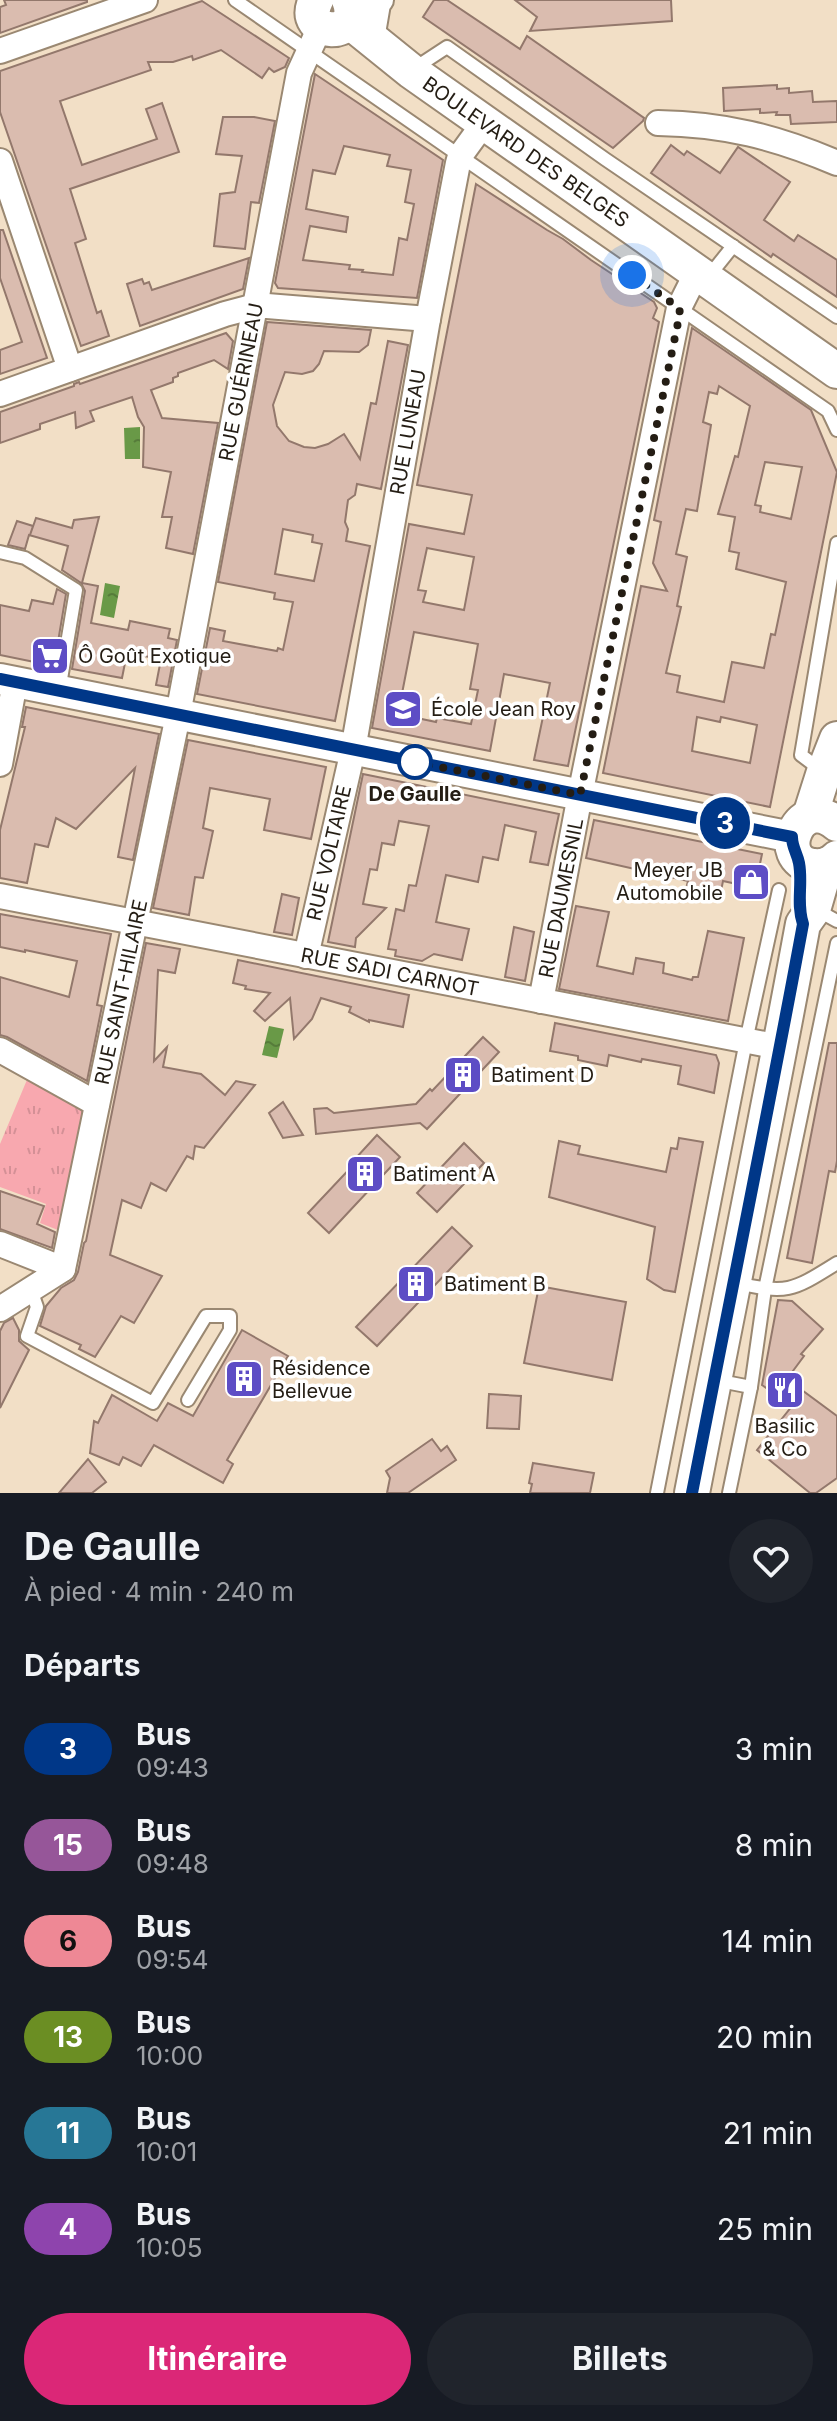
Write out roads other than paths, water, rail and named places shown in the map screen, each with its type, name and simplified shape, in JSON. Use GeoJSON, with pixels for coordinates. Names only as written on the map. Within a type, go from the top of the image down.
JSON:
{"type":"FeatureCollection","features":[{"type":"Feature","properties":{"kind":"main road","name":"BOULEVARD DES BELGES"},"geometry":{"type":"LineString","coordinates":[[330,17],[837,371]]}},
{"type":"Feature","properties":{"kind":"main road"},"geometry":{"type":"LineString","coordinates":[[692,1493],[702,1362],[732,1282],[730,1216],[818,918],[798,909],[800,875],[822,828],[837,739]]}},
{"type":"Feature","properties":{"kind":"street"},"geometry":{"type":"LineString","coordinates":[[0,51],[145,0]]}},
{"type":"Feature","properties":{"kind":"street","name":"RUE GUÉRINEAU"},"geometry":{"type":"LineString","coordinates":[[178,715],[299,73],[330,17],[378,4],[381,0]]}},
{"type":"Feature","properties":{"kind":"street","name":"RUE LUNEAU"},"geometry":{"type":"LineString","coordinates":[[353,750],[428,319],[460,156],[484,123]]}},
{"type":"Feature","properties":{"kind":"street"},"geometry":{"type":"LineString","coordinates":[[658,123],[754,134],[792,144],[837,163]]}},
{"type":"Feature","properties":{"kind":"street"},"geometry":{"type":"LineString","coordinates":[[0,161],[70,369]]}},
{"type":"Feature","properties":{"kind":"street","name":"RUE DAUMESNIL"},"geometry":{"type":"LineString","coordinates":[[541,1001],[679,308],[691,284],[703,275]]}},
{"type":"Feature","properties":{"kind":"street"},"geometry":{"type":"LineString","coordinates":[[0,394],[255,306],[428,319]]}},
{"type":"Feature","properties":{"kind":"street"},"geometry":{"type":"LineString","coordinates":[[0,764],[8,680],[580,795],[822,828]]}},
{"type":"Feature","properties":{"kind":"street","name":"RUE SAINT-HILAIRE"},"geometry":{"type":"LineString","coordinates":[[63,1269],[178,715]]}},
{"type":"Feature","properties":{"kind":"street","name":"RUE VOLTAIRE"},"geometry":{"type":"LineString","coordinates":[[306,956],[353,750]]}},
{"type":"Feature","properties":{"kind":"street","name":"RUE SADI CARNOT"},"geometry":{"type":"LineString","coordinates":[[0,896],[780,1047]]}},
{"type":"Feature","properties":{"kind":"street"},"geometry":{"type":"LineString","coordinates":[[0,1050],[97,1104]]}},
{"type":"Feature","properties":{"kind":"street"},"geometry":{"type":"LineString","coordinates":[[0,1244],[63,1269]]}},
{"type":"Feature","properties":{"kind":"street"},"geometry":{"type":"LineString","coordinates":[[0,1309],[63,1269]]}},
{"type":"Feature","properties":{"kind":"lane"},"geometry":{"type":"LineString","coordinates":[[235,0],[330,17],[460,156],[828,411],[837,430]]}},
{"type":"Feature","properties":{"kind":"lane"},"geometry":{"type":"LineString","coordinates":[[411,71],[447,47],[837,317]]}},
{"type":"Feature","properties":{"kind":"lane"},"geometry":{"type":"LineString","coordinates":[[703,275],[733,246]]}},
{"type":"Feature","properties":{"kind":"lane"},"geometry":{"type":"LineString","coordinates":[[822,828],[801,755],[837,543]]}},
{"type":"Feature","properties":{"kind":"lane"},"geometry":{"type":"LineString","coordinates":[[0,552],[25,558],[76,590],[59,691]]}},
{"type":"Feature","properties":{"kind":"lane"},"geometry":{"type":"LineString","coordinates":[[657,1493],[702,1362],[730,1216],[746,1041],[779,890]]}},
{"type":"Feature","properties":{"kind":"lane"},"geometry":{"type":"LineString","coordinates":[[729,1493],[751,1387],[765,1289],[837,943]]}},
{"type":"Feature","properties":{"kind":"lane"},"geometry":{"type":"LineString","coordinates":[[732,1282],[777,1290],[797,1287],[837,1263]]}},
{"type":"Feature","properties":{"kind":"lane"},"geometry":{"type":"LineString","coordinates":[[31,1290],[37,1307],[27,1336],[153,1403],[206,1316],[230,1316],[230,1330],[188,1400]]}},
{"type":"Feature","properties":{"kind":"lane"},"geometry":{"type":"LineString","coordinates":[[702,1362],[751,1387]]}},
{"type":"Feature","properties":{"kind":"water"},"geometry":{"type":"Polygon","coordinates":[[[140,427],[140,459],[125,459],[124,428],[140,427]]]}},
{"type":"Feature","properties":{"kind":"water"},"geometry":{"type":"Polygon","coordinates":[[[105,583],[120,586],[114,618],[100,615],[105,583]]]}},
{"type":"Feature","properties":{"kind":"water"},"geometry":{"type":"Polygon","coordinates":[[[269,1026],[284,1029],[277,1058],[262,1055],[269,1026]]]}},
{"type":"Feature","properties":{"kind":"place","name":"Ô Goût Exotique"},"geometry":{"type":"Point","coordinates":[50,656]}},
{"type":"Feature","properties":{"kind":"place","name":"École Jean Roy"},"geometry":{"type":"Point","coordinates":[403,709]}},
{"type":"Feature","properties":{"kind":"place","name":"De Gaulle"},"geometry":{"type":"Point","coordinates":[415,762]}},
{"type":"Feature","properties":{"kind":"place","name":"Meyer JB Automobile"},"geometry":{"type":"Point","coordinates":[751,882]}},
{"type":"Feature","properties":{"kind":"place","name":"Batiment D"},"geometry":{"type":"Point","coordinates":[463,1075]}},
{"type":"Feature","properties":{"kind":"place","name":"Batiment A"},"geometry":{"type":"Point","coordinates":[365,1174]}},
{"type":"Feature","properties":{"kind":"place","name":"Batiment B"},"geometry":{"type":"Point","coordinates":[416,1284]}},
{"type":"Feature","properties":{"kind":"place","name":"Résidence Bellevue"},"geometry":{"type":"Point","coordinates":[244,1379]}},
{"type":"Feature","properties":{"kind":"place","name":"Basilic & Co"},"geometry":{"type":"Point","coordinates":[785,1390]}}]}
